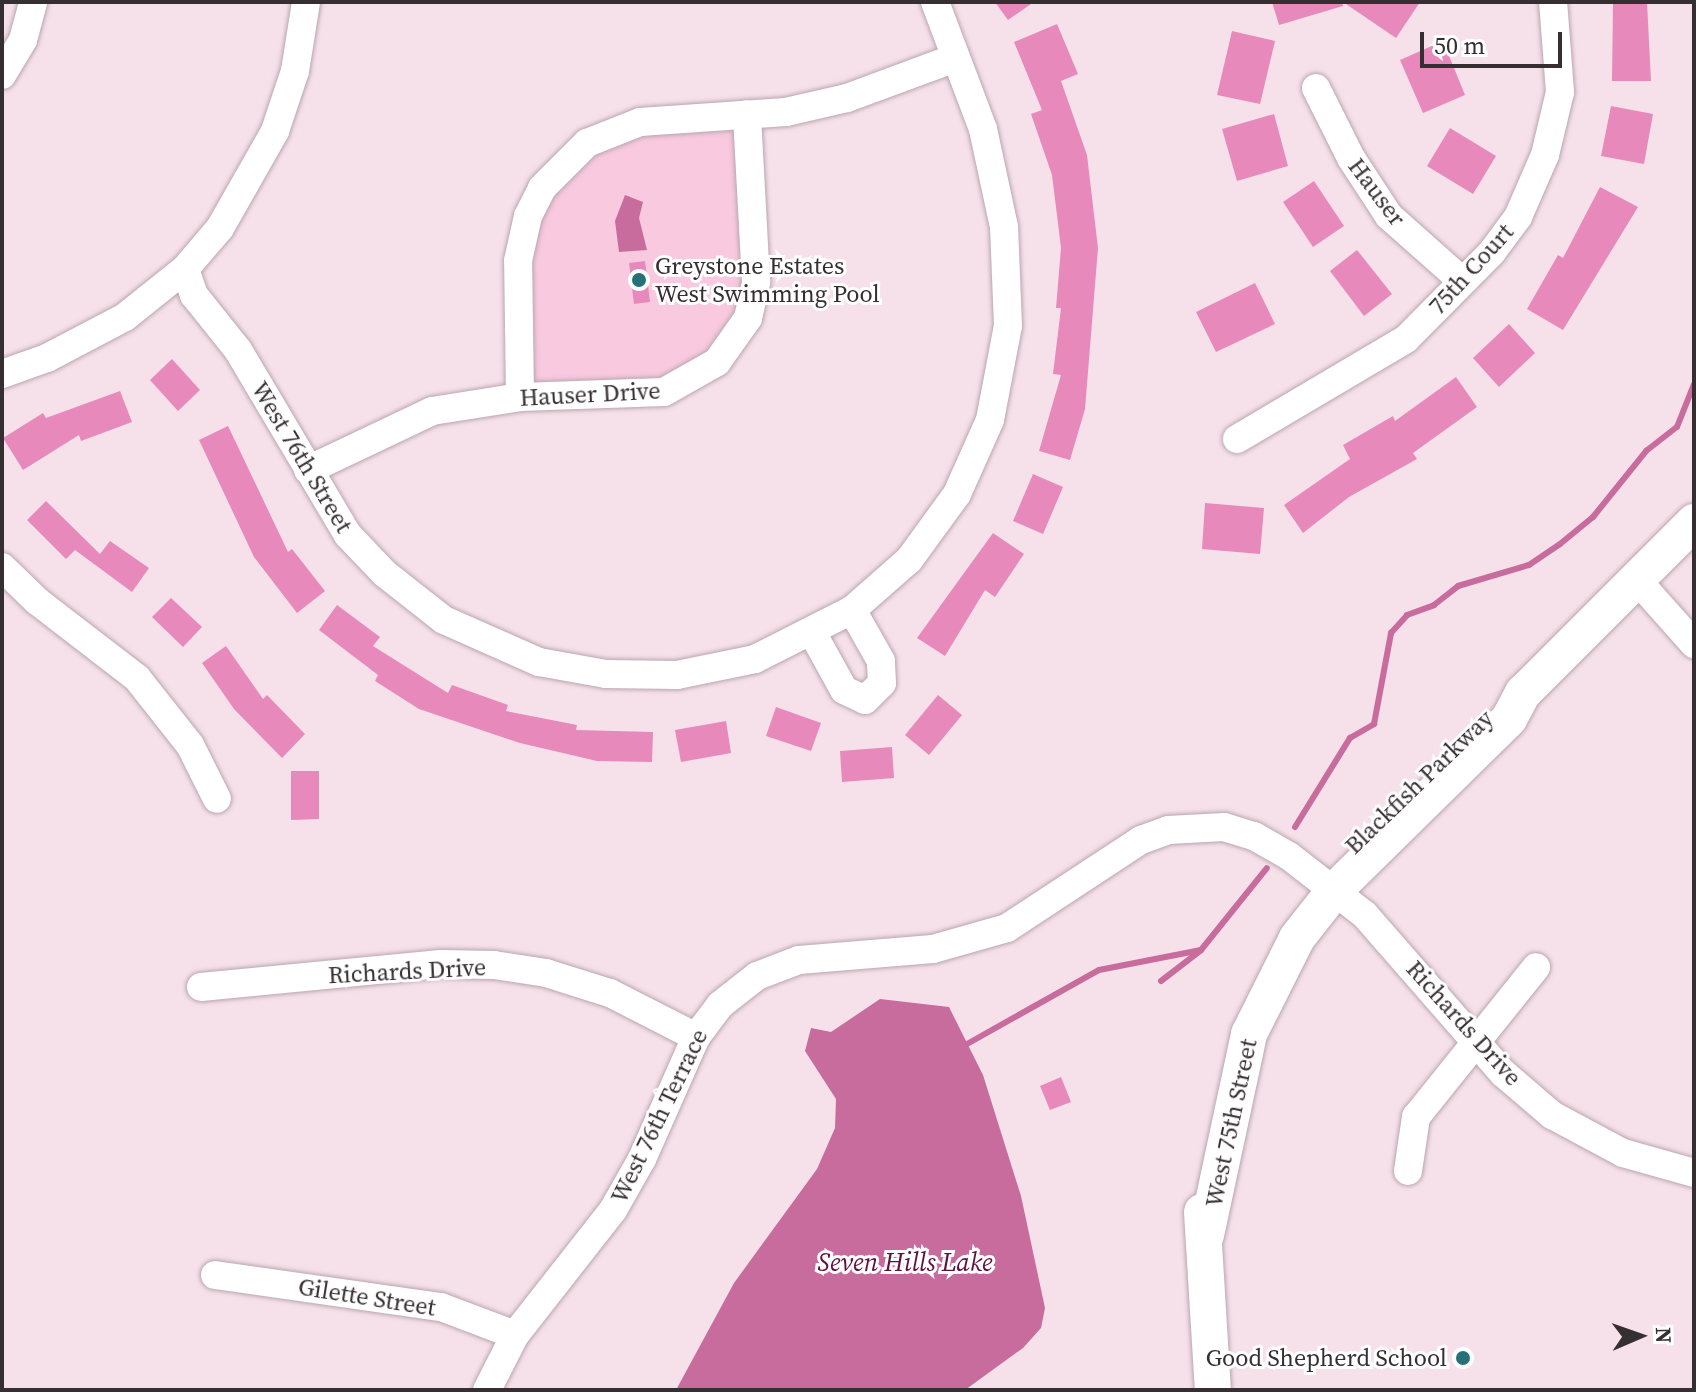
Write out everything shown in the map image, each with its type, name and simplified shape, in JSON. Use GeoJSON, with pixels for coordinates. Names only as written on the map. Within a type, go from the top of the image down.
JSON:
{"type":"FeatureCollection","features":[{"type":"Feature","properties":{"kind":"main road","name":"Blackfish Parkway"},"geometry":{"type":"LineString","coordinates":[[1326,885],[1495,707],[1523,693],[1694,522]]}},
{"type":"Feature","properties":{"kind":"main road","name":"West 75th Street"},"geometry":{"type":"LineString","coordinates":[[1213,1390],[1206,1235],[1197,1178],[1218,1057],[1255,965],[1326,885]]}},
{"type":"Feature","properties":{"kind":"street"},"geometry":{"type":"LineString","coordinates":[[2,75],[23,40],[33,2]]}},
{"type":"Feature","properties":{"kind":"street"},"geometry":{"type":"LineString","coordinates":[[2,374],[47,358],[125,317],[185,269],[220,228],[275,131],[295,71],[306,2]]}},
{"type":"Feature","properties":{"kind":"street","name":"West 76th Street"},"geometry":{"type":"LineString","coordinates":[[185,269],[194,295],[238,350],[348,535],[384,573],[444,620],[539,662],[606,674],[677,675],[755,659],[813,634],[852,610],[909,560],[957,494],[990,420],[1001,380],[1008,296],[1004,227],[983,129],[935,2]]}},
{"type":"Feature","properties":{"kind":"street","name":"75th Court"},"geometry":{"type":"LineString","coordinates":[[1237,439],[1371,364],[1406,339],[1460,279],[1492,252],[1518,217],[1545,155],[1560,92],[1553,2]]}},
{"type":"Feature","properties":{"kind":"street"},"geometry":{"type":"LineString","coordinates":[[520,397],[518,261],[528,216],[542,188],[587,143],[615,128],[667,118],[747,114],[847,98],[955,58]]}},
{"type":"Feature","properties":{"kind":"street","name":"Hauser"},"geometry":{"type":"LineString","coordinates":[[1316,88],[1351,158],[1389,216],[1460,279]]}},
{"type":"Feature","properties":{"kind":"street","name":"Hauser Drive"},"geometry":{"type":"LineString","coordinates":[[308,470],[432,411],[520,397],[664,392],[700,376],[733,345],[748,318],[756,282],[747,114]]}},
{"type":"Feature","properties":{"kind":"street"},"geometry":{"type":"LineString","coordinates":[[2,567],[37,601],[137,678],[190,745],[217,799]]}},
{"type":"Feature","properties":{"kind":"street"},"geometry":{"type":"LineString","coordinates":[[1637,580],[1694,644]]}},
{"type":"Feature","properties":{"kind":"street"},"geometry":{"type":"LineString","coordinates":[[813,634],[844,690],[865,700],[882,683],[881,661],[852,610]]}},
{"type":"Feature","properties":{"kind":"street","name":"West 76th Terrace"},"geometry":{"type":"LineString","coordinates":[[487,1390],[515,1335],[613,1210],[642,1159],[696,1037],[720,1005],[757,976],[799,960],[933,949],[983,937],[1033,915],[1141,840],[1168,830],[1224,827],[1254,836],[1326,885]]}},
{"type":"Feature","properties":{"kind":"street","name":"Richards Drive"},"geometry":{"type":"LineString","coordinates":[[1326,885],[1365,915],[1479,1041],[1503,1073],[1579,1133],[1664,1168],[1694,1173]]}},
{"type":"Feature","properties":{"kind":"street","name":"Richards Drive"},"geometry":{"type":"LineString","coordinates":[[201,987],[441,964],[494,965],[546,973],[610,993],[696,1037]]}},
{"type":"Feature","properties":{"kind":"street"},"geometry":{"type":"LineString","coordinates":[[1408,1171],[1416,1117],[1536,967]]}},
{"type":"Feature","properties":{"kind":"street","name":"Gilette Street"},"geometry":{"type":"LineString","coordinates":[[215,1275],[441,1307],[515,1335]]}},
{"type":"Feature","properties":{"kind":"shaded area"},"geometry":{"type":"Polygon","coordinates":[[[747,114],[756,282],[700,376],[520,397],[528,216],[587,143],[747,114]]]}},
{"type":"Feature","properties":{"kind":"water"},"geometry":{"type":"Polygon","coordinates":[[[625,195],[643,202],[639,218],[647,250],[619,252],[615,221],[625,195]]]}},
{"type":"Feature","properties":{"kind":"water","name":"Seven Hills Lake"},"geometry":{"type":"Polygon","coordinates":[[[880,999],[949,1007],[983,1075],[1021,1196],[1045,1308],[1041,1328],[1023,1348],[965,1390],[676,1390],[734,1283],[817,1169],[835,1128],[836,1099],[805,1051],[811,1028],[831,1032],[880,999]]]}},
{"type":"Feature","properties":{"kind":"building"},"geometry":{"type":"Polygon","coordinates":[[[995,2],[1034,2],[1008,20],[995,2]]]}},
{"type":"Feature","properties":{"kind":"building"},"geometry":{"type":"Polygon","coordinates":[[[1272,2],[1342,2],[1343,6],[1279,25],[1272,2]]]}},
{"type":"Feature","properties":{"kind":"building"},"geometry":{"type":"Polygon","coordinates":[[[1343,2],[1420,2],[1396,38],[1343,2]]]}},
{"type":"Feature","properties":{"kind":"building"},"geometry":{"type":"Polygon","coordinates":[[[1613,2],[1647,2],[1651,81],[1612,81],[1613,2]]]}},
{"type":"Feature","properties":{"kind":"building"},"geometry":{"type":"Polygon","coordinates":[[[1057,24],[1078,74],[1061,81],[1087,155],[1098,248],[1085,409],[1070,460],[1039,451],[1061,375],[1053,374],[1061,308],[1056,308],[1061,248],[1052,175],[1031,114],[1042,110],[1014,42],[1057,24]]]}},
{"type":"Feature","properties":{"kind":"building"},"geometry":{"type":"Polygon","coordinates":[[[1232,31],[1275,41],[1260,104],[1217,95],[1232,31]]]}},
{"type":"Feature","properties":{"kind":"building"},"geometry":{"type":"Polygon","coordinates":[[[1443,41],[1465,95],[1423,113],[1400,60],[1443,41]]]}},
{"type":"Feature","properties":{"kind":"building"},"geometry":{"type":"Polygon","coordinates":[[[1611,106],[1653,114],[1644,164],[1601,156],[1611,106]]]}},
{"type":"Feature","properties":{"kind":"building"},"geometry":{"type":"Polygon","coordinates":[[[1274,114],[1288,166],[1237,181],[1222,129],[1274,114]]]}},
{"type":"Feature","properties":{"kind":"building"},"geometry":{"type":"Polygon","coordinates":[[[1450,128],[1496,156],[1473,194],[1427,166],[1450,128]]]}},
{"type":"Feature","properties":{"kind":"building"},"geometry":{"type":"Polygon","coordinates":[[[1314,181],[1344,226],[1313,247],[1283,202],[1314,181]]]}},
{"type":"Feature","properties":{"kind":"building"},"geometry":{"type":"Polygon","coordinates":[[[1600,187],[1638,207],[1563,330],[1527,309],[1558,255],[1563,258],[1600,187]]]}},
{"type":"Feature","properties":{"kind":"building"},"geometry":{"type":"Polygon","coordinates":[[[1357,250],[1392,294],[1364,316],[1330,271],[1357,250]]]}},
{"type":"Feature","properties":{"kind":"building","name":"Greystone Estates West Swimming Pool"},"geometry":{"type":"Polygon","coordinates":[[[645,261],[650,302],[634,304],[629,263],[645,261]]]}},
{"type":"Feature","properties":{"kind":"building"},"geometry":{"type":"Polygon","coordinates":[[[1255,283],[1275,324],[1216,352],[1196,312],[1255,283]]]}},
{"type":"Feature","properties":{"kind":"building"},"geometry":{"type":"Polygon","coordinates":[[[1509,324],[1535,353],[1499,387],[1473,358],[1509,324]]]}},
{"type":"Feature","properties":{"kind":"building"},"geometry":{"type":"Polygon","coordinates":[[[172,359],[200,390],[178,411],[150,380],[172,359]]]}},
{"type":"Feature","properties":{"kind":"building"},"geometry":{"type":"Polygon","coordinates":[[[1456,377],[1477,407],[1413,453],[1417,459],[1349,497],[1303,533],[1284,505],[1350,459],[1343,445],[1393,416],[1395,421],[1456,377]]]}},
{"type":"Feature","properties":{"kind":"building"},"geometry":{"type":"Polygon","coordinates":[[[120,391],[132,422],[81,441],[79,435],[23,470],[3,438],[43,413],[46,418],[120,391]]]}},
{"type":"Feature","properties":{"kind":"building"},"geometry":{"type":"Polygon","coordinates":[[[228,426],[288,552],[292,549],[325,591],[297,613],[254,557],[199,440],[228,426]]]}},
{"type":"Feature","properties":{"kind":"building"},"geometry":{"type":"Polygon","coordinates":[[[1033,474],[1063,487],[1043,534],[1013,521],[1033,474]]]}},
{"type":"Feature","properties":{"kind":"building"},"geometry":{"type":"Polygon","coordinates":[[[46,501],[100,554],[110,541],[149,568],[132,592],[75,550],[66,559],[27,520],[46,501]]]}},
{"type":"Feature","properties":{"kind":"building"},"geometry":{"type":"Polygon","coordinates":[[[1205,503],[1264,508],[1260,554],[1202,549],[1205,503]]]}},
{"type":"Feature","properties":{"kind":"building"},"geometry":{"type":"Polygon","coordinates":[[[993,533],[1024,554],[995,597],[985,590],[945,656],[917,638],[993,533]]]}},
{"type":"Feature","properties":{"kind":"building"},"geometry":{"type":"Polygon","coordinates":[[[171,598],[202,627],[183,647],[152,617],[171,598]]]}},
{"type":"Feature","properties":{"kind":"building"},"geometry":{"type":"Polygon","coordinates":[[[337,605],[380,637],[373,646],[448,693],[452,685],[508,705],[506,711],[577,725],[576,730],[653,732],[652,762],[597,761],[520,743],[419,709],[375,681],[378,675],[319,630],[337,605]]]}},
{"type":"Feature","properties":{"kind":"building"},"geometry":{"type":"Polygon","coordinates":[[[226,646],[263,699],[267,695],[305,734],[282,758],[234,709],[202,663],[226,646]]]}},
{"type":"Feature","properties":{"kind":"building"},"geometry":{"type":"Polygon","coordinates":[[[938,695],[962,715],[929,755],[905,735],[938,695]]]}},
{"type":"Feature","properties":{"kind":"building"},"geometry":{"type":"Polygon","coordinates":[[[776,707],[821,723],[811,751],[766,736],[776,707]]]}},
{"type":"Feature","properties":{"kind":"building"},"geometry":{"type":"Polygon","coordinates":[[[726,721],[731,753],[681,762],[675,730],[726,721]]]}},
{"type":"Feature","properties":{"kind":"building"},"geometry":{"type":"Polygon","coordinates":[[[892,747],[894,778],[842,782],[840,751],[892,747]]]}},
{"type":"Feature","properties":{"kind":"building"},"geometry":{"type":"Polygon","coordinates":[[[291,771],[319,771],[319,819],[291,820],[291,771]]]}},
{"type":"Feature","properties":{"kind":"building"},"geometry":{"type":"Polygon","coordinates":[[[1061,1077],[1071,1102],[1050,1110],[1040,1086],[1061,1077]]]}},
{"type":"Feature","properties":{"kind":"waterway"},"geometry":{"type":"LineString","coordinates":[[1295,827],[1350,738],[1374,724],[1391,633],[1407,615],[1434,605],[1458,586],[1529,565],[1560,544],[1593,517],[1646,451],[1677,427],[1694,384]]}},
{"type":"Feature","properties":{"kind":"waterway"},"geometry":{"type":"LineString","coordinates":[[967,1044],[1099,970],[1201,950],[1267,868]]}},
{"type":"Feature","properties":{"kind":"waterway"},"geometry":{"type":"LineString","coordinates":[[1161,981],[1200,951]]}},
{"type":"Feature","properties":{"kind":"place","name":"Greystone Estates West Swimming Pool"},"geometry":{"type":"Point","coordinates":[639,280]}},
{"type":"Feature","properties":{"kind":"place","name":"Good Shepherd School"},"geometry":{"type":"Point","coordinates":[1463,1358]}}]}
